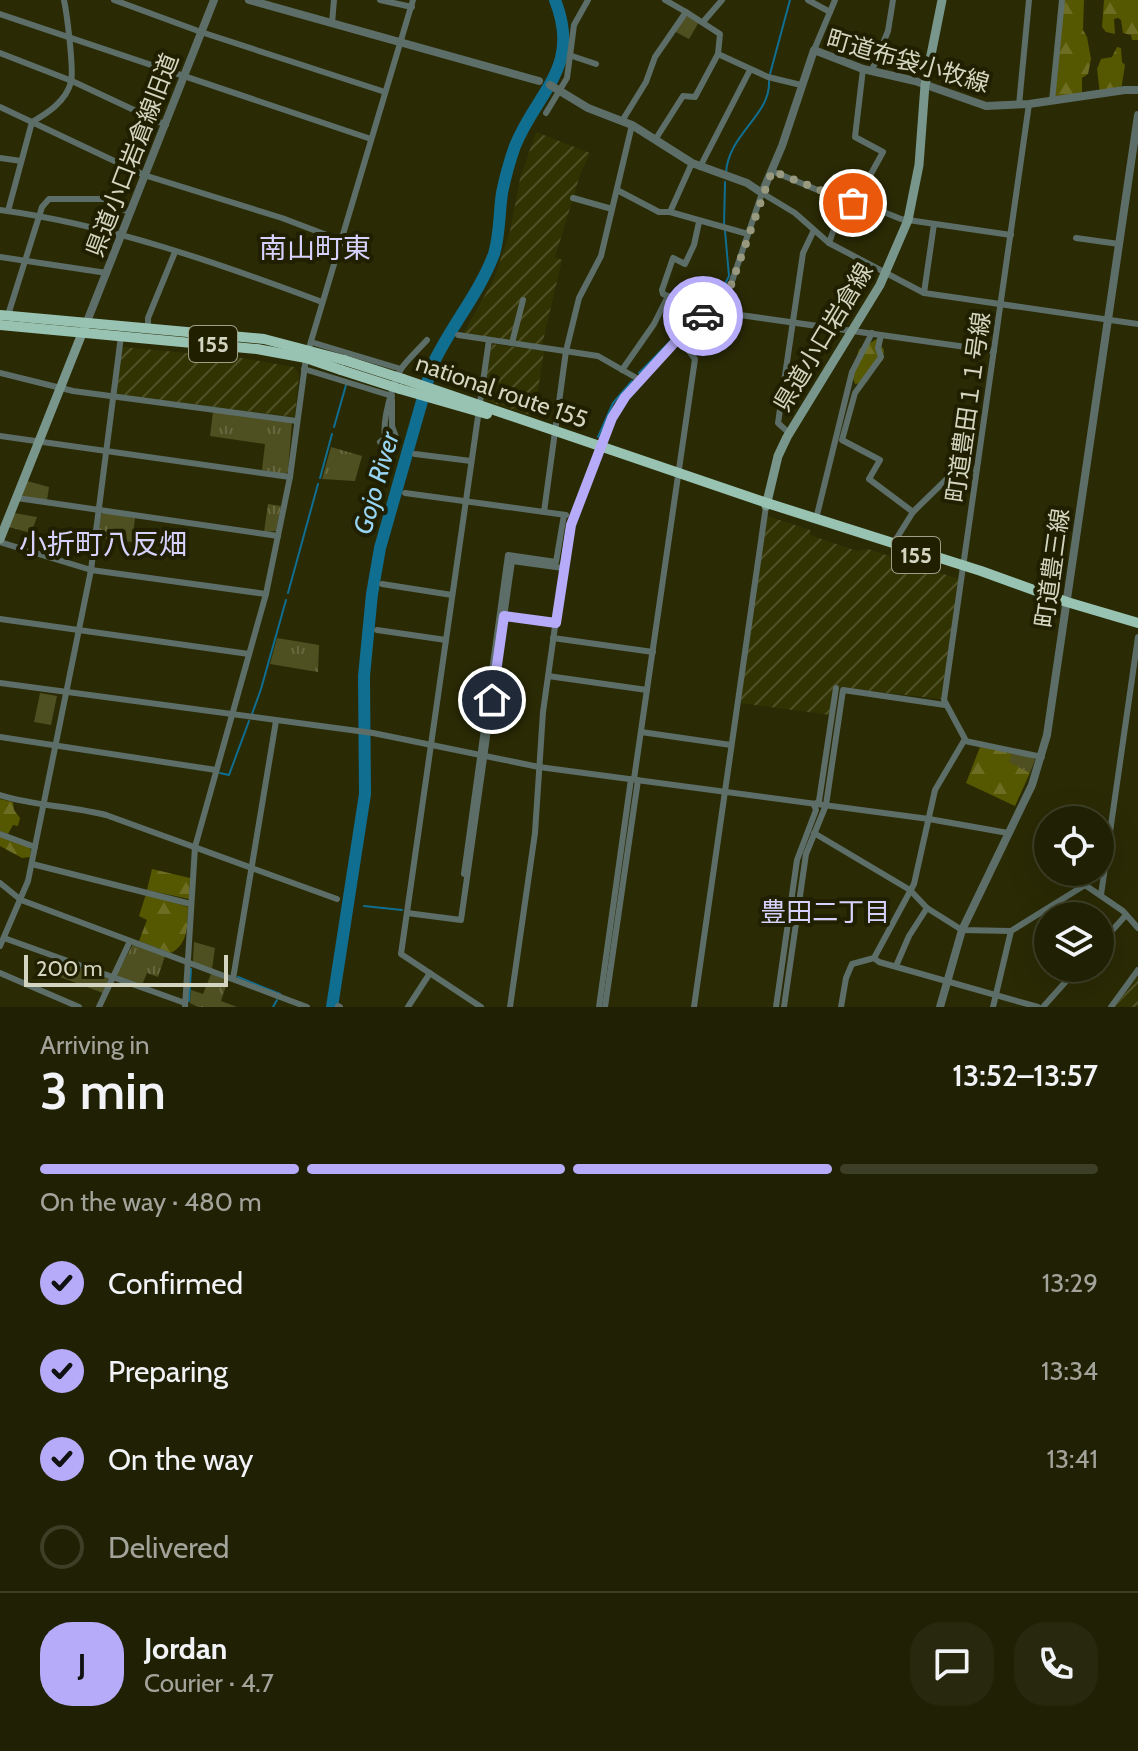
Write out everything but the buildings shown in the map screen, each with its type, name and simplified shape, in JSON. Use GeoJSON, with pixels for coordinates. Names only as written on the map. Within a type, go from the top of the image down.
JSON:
{"type":"FeatureCollection","features":[{"type":"Feature","properties":{"kind":"highway","name":"national route 155"},"geometry":{"type":"LineString","coordinates":[[4,315],[121,336],[307,354]]}},
{"type":"Feature","properties":{"kind":"highway","name":"national route 155"},"geometry":{"type":"LineString","coordinates":[[0,325],[84,329],[148,327],[264,339],[1138,623]]}},
{"type":"Feature","properties":{"kind":"highway","name":"national route 155"},"geometry":{"type":"LineString","coordinates":[[766,504],[963,568]]}},
{"type":"Feature","properties":{"kind":"main road","name":"県道小口岩倉線"},"geometry":{"type":"LineString","coordinates":[[766,504],[778,456],[789,433],[886,274],[908,220],[919,165],[925,85],[942,0]]}},
{"type":"Feature","properties":{"kind":"main road"},"geometry":{"type":"LineString","coordinates":[[0,540],[84,329]]}},
{"type":"Feature","properties":{"kind":"street"},"geometry":{"type":"LineString","coordinates":[[64,0],[72,81],[63,98],[50,112],[32,122],[4,210],[120,235],[248,274],[322,302]]}},
{"type":"Feature","properties":{"kind":"street"},"geometry":{"type":"LineString","coordinates":[[114,0],[385,92]]}},
{"type":"Feature","properties":{"kind":"street","name":"県道小口岩倉線旧道"},"geometry":{"type":"LineString","coordinates":[[84,329],[214,0]]}},
{"type":"Feature","properties":{"kind":"street"},"geometry":{"type":"LineString","coordinates":[[249,0],[557,88],[588,108],[627,123],[696,165],[747,183],[795,213],[829,243],[924,293],[1138,324]]}},
{"type":"Feature","properties":{"kind":"street"},"geometry":{"type":"LineString","coordinates":[[332,23],[334,0]]}},
{"type":"Feature","properties":{"kind":"street"},"geometry":{"type":"LineString","coordinates":[[4,938],[185,1005],[195,847],[266,594],[290,477],[307,354],[412,3],[380,0]]}},
{"type":"Feature","properties":{"kind":"street"},"geometry":{"type":"LineString","coordinates":[[546,113],[572,56],[574,25],[588,0]]}},
{"type":"Feature","properties":{"kind":"street"},"geometry":{"type":"LineString","coordinates":[[655,140],[683,96],[695,97],[718,54],[722,38],[703,22],[665,0]]}},
{"type":"Feature","properties":{"kind":"street"},"geometry":{"type":"LineString","coordinates":[[703,22],[722,0]]}},
{"type":"Feature","properties":{"kind":"street"},"geometry":{"type":"LineString","coordinates":[[808,0],[830,12]]}},
{"type":"Feature","properties":{"kind":"street"},"geometry":{"type":"LineString","coordinates":[[814,50],[835,0]]}},
{"type":"Feature","properties":{"kind":"street"},"geometry":{"type":"LineString","coordinates":[[856,201],[883,152],[855,137],[868,69],[888,31],[892,2],[881,0]]}},
{"type":"Feature","properties":{"kind":"street"},"geometry":{"type":"LineString","coordinates":[[1019,105],[1029,0]]}},
{"type":"Feature","properties":{"kind":"street"},"geometry":{"type":"LineString","coordinates":[[1052,101],[1062,0]]}},
{"type":"Feature","properties":{"kind":"street"},"geometry":{"type":"LineString","coordinates":[[544,512],[566,351],[579,298],[596,270],[617,190],[627,123],[655,57],[686,12]]}},
{"type":"Feature","properties":{"kind":"street"},"geometry":{"type":"LineString","coordinates":[[0,14],[371,139]]}},
{"type":"Feature","properties":{"kind":"street","name":"町道布袋小牧線"},"geometry":{"type":"LineString","coordinates":[[762,193],[787,134],[814,50],[986,106],[1029,104],[1138,90]]}},
{"type":"Feature","properties":{"kind":"street"},"geometry":{"type":"LineString","coordinates":[[0,53],[72,81],[166,125]]}},
{"type":"Feature","properties":{"kind":"street"},"geometry":{"type":"LineString","coordinates":[[718,54],[750,70],[801,85]]}},
{"type":"Feature","properties":{"kind":"street"},"geometry":{"type":"LineString","coordinates":[[572,56],[596,64]]}},
{"type":"Feature","properties":{"kind":"street"},"geometry":{"type":"LineString","coordinates":[[670,212],[750,70]]}},
{"type":"Feature","properties":{"kind":"street","name":"町道豊田１１号線"},"geometry":{"type":"LineString","coordinates":[[945,705],[1029,104]]}},
{"type":"Feature","properties":{"kind":"street"},"geometry":{"type":"LineString","coordinates":[[0,107],[144,175],[282,218],[340,240]]}},
{"type":"Feature","properties":{"kind":"street","name":"町道豊三線"},"geometry":{"type":"LineString","coordinates":[[940,1007],[962,930],[1032,785],[1052,712],[1138,115]]}},
{"type":"Feature","properties":{"kind":"street"},"geometry":{"type":"LineString","coordinates":[[0,158],[21,161]]}},
{"type":"Feature","properties":{"kind":"street"},"geometry":{"type":"LineString","coordinates":[[772,171],[844,201],[856,201],[908,220],[1011,235]]}},
{"type":"Feature","properties":{"kind":"street"},"geometry":{"type":"LineString","coordinates":[[617,190],[659,212],[670,212],[748,234]]}},
{"type":"Feature","properties":{"kind":"street"},"geometry":{"type":"LineString","coordinates":[[510,1007],[535,833],[548,676],[573,517],[617,408],[679,338],[724,299],[762,193]]}},
{"type":"Feature","properties":{"kind":"street"},"geometry":{"type":"LineString","coordinates":[[573,198],[612,209]]}},
{"type":"Feature","properties":{"kind":"street"},"geometry":{"type":"LineString","coordinates":[[4,315],[42,207],[49,199],[104,199],[129,212]]}},
{"type":"Feature","properties":{"kind":"street"},"geometry":{"type":"LineString","coordinates":[[829,243],[844,201]]}},
{"type":"Feature","properties":{"kind":"street"},"geometry":{"type":"LineString","coordinates":[[699,222],[694,245],[685,264],[673,258],[662,290],[663,294],[693,307],[701,317]]}},
{"type":"Feature","properties":{"kind":"street"},"geometry":{"type":"LineString","coordinates":[[924,293],[934,224]]}},
{"type":"Feature","properties":{"kind":"street"},"geometry":{"type":"LineString","coordinates":[[789,433],[778,423],[803,253],[814,230]]}},
{"type":"Feature","properties":{"kind":"street"},"geometry":{"type":"LineString","coordinates":[[1076,238],[1119,244]]}},
{"type":"Feature","properties":{"kind":"street"},"geometry":{"type":"LineString","coordinates":[[148,327],[148,318],[175,252]]}},
{"type":"Feature","properties":{"kind":"street"},"geometry":{"type":"LineString","coordinates":[[0,257],[107,273]]}},
{"type":"Feature","properties":{"kind":"street"},"geometry":{"type":"LineString","coordinates":[[622,370],[654,324],[668,296]]}},
{"type":"Feature","properties":{"kind":"street"},"geometry":{"type":"LineString","coordinates":[[512,343],[523,300]]}},
{"type":"Feature","properties":{"kind":"street"},"geometry":{"type":"LineString","coordinates":[[714,308],[719,312],[994,351]]}},
{"type":"Feature","properties":{"kind":"street"},"geometry":{"type":"LineString","coordinates":[[839,439],[852,372],[872,333]]}},
{"type":"Feature","properties":{"kind":"street"},"geometry":{"type":"LineString","coordinates":[[458,335],[598,356],[640,380]]}},
{"type":"Feature","properties":{"kind":"street"},"geometry":{"type":"LineString","coordinates":[[816,519],[855,393],[881,357],[878,348],[881,335]]}},
{"type":"Feature","properties":{"kind":"street"},"geometry":{"type":"LineString","coordinates":[[0,946],[21,900],[32,864],[91,570],[121,336]]}},
{"type":"Feature","properties":{"kind":"street"},"geometry":{"type":"LineString","coordinates":[[602,1007],[695,359],[679,338]]}},
{"type":"Feature","properties":{"kind":"street"},"geometry":{"type":"LineString","coordinates":[[380,442],[385,438],[383,427],[402,384],[427,340]]}},
{"type":"Feature","properties":{"kind":"street"},"geometry":{"type":"LineString","coordinates":[[479,1007],[401,952],[489,340]]}},
{"type":"Feature","properties":{"kind":"street"},"geometry":{"type":"LineString","coordinates":[[307,354],[402,384]]}},
{"type":"Feature","properties":{"kind":"street"},"geometry":{"type":"LineString","coordinates":[[307,354],[402,384]]}},
{"type":"Feature","properties":{"kind":"street"},"geometry":{"type":"LineString","coordinates":[[0,373],[60,388],[297,421]]}},
{"type":"Feature","properties":{"kind":"street"},"geometry":{"type":"LineString","coordinates":[[397,440],[392,426],[402,384]]}},
{"type":"Feature","properties":{"kind":"street"},"geometry":{"type":"LineString","coordinates":[[0,436],[290,477]]}},
{"type":"Feature","properties":{"kind":"street"},"geometry":{"type":"LineString","coordinates":[[839,439],[880,460],[869,479],[913,512]]}},
{"type":"Feature","properties":{"kind":"street"},"geometry":{"type":"LineString","coordinates":[[415,454],[471,461]]}},
{"type":"Feature","properties":{"kind":"street"},"geometry":{"type":"LineString","coordinates":[[893,544],[913,512],[959,467],[977,469]]}},
{"type":"Feature","properties":{"kind":"street"},"geometry":{"type":"LineString","coordinates":[[405,493],[573,517]]}},
{"type":"Feature","properties":{"kind":"street"},"geometry":{"type":"LineString","coordinates":[[17,498],[278,536]]}},
{"type":"Feature","properties":{"kind":"street"},"geometry":{"type":"LineString","coordinates":[[694,1007],[766,504]]}},
{"type":"Feature","properties":{"kind":"street"},"geometry":{"type":"LineString","coordinates":[[407,913],[461,920],[508,555],[556,562],[564,515]]}},
{"type":"Feature","properties":{"kind":"street"},"geometry":{"type":"LineString","coordinates":[[0,540],[91,570],[266,594]]}},
{"type":"Feature","properties":{"kind":"street"},"geometry":{"type":"LineString","coordinates":[[458,914],[512,561],[563,568]]}},
{"type":"Feature","properties":{"kind":"street"},"geometry":{"type":"LineString","coordinates":[[382,584],[452,595]]}},
{"type":"Feature","properties":{"kind":"street"},"geometry":{"type":"LineString","coordinates":[[504,616],[556,623]]}},
{"type":"Feature","properties":{"kind":"street"},"geometry":{"type":"LineString","coordinates":[[0,619],[249,654]]}},
{"type":"Feature","properties":{"kind":"street"},"geometry":{"type":"LineString","coordinates":[[377,630],[446,640]]}},
{"type":"Feature","properties":{"kind":"street"},"geometry":{"type":"LineString","coordinates":[[1101,895],[1138,637]]}},
{"type":"Feature","properties":{"kind":"street"},"geometry":{"type":"LineString","coordinates":[[553,638],[653,652]]}},
{"type":"Feature","properties":{"kind":"street"},"geometry":{"type":"LineString","coordinates":[[548,676],[647,690]]}},
{"type":"Feature","properties":{"kind":"street"},"geometry":{"type":"LineString","coordinates":[[0,683],[368,733],[539,767],[816,803],[1008,833]]}},
{"type":"Feature","properties":{"kind":"street"},"geometry":{"type":"LineString","coordinates":[[839,689],[945,705],[965,741],[1042,757]]}},
{"type":"Feature","properties":{"kind":"street"},"geometry":{"type":"LineString","coordinates":[[776,1007],[797,860],[819,801],[839,689]]}},
{"type":"Feature","properties":{"kind":"street"},"geometry":{"type":"LineString","coordinates":[[784,1007],[806,854],[826,805],[839,689]]}},
{"type":"Feature","properties":{"kind":"street"},"geometry":{"type":"LineString","coordinates":[[233,979],[276,721]]}},
{"type":"Feature","properties":{"kind":"street"},"geometry":{"type":"LineString","coordinates":[[641,732],[731,745]]}},
{"type":"Feature","properties":{"kind":"street"},"geometry":{"type":"LineString","coordinates":[[0,737],[216,770]]}},
{"type":"Feature","properties":{"kind":"street"},"geometry":{"type":"LineString","coordinates":[[874,958],[910,890],[935,790],[965,741]]}},
{"type":"Feature","properties":{"kind":"street"},"geometry":{"type":"LineString","coordinates":[[0,795],[42,806],[70,806],[106,815],[337,899]]}},
{"type":"Feature","properties":{"kind":"street"},"geometry":{"type":"LineString","coordinates":[[814,833],[910,890],[927,908],[962,930],[1011,931],[1085,885],[1126,915],[1138,928]]}},
{"type":"Feature","properties":{"kind":"street"},"geometry":{"type":"LineString","coordinates":[[0,834],[35,847]]}},
{"type":"Feature","properties":{"kind":"street"},"geometry":{"type":"LineString","coordinates":[[32,864],[191,904]]}},
{"type":"Feature","properties":{"kind":"street"},"geometry":{"type":"LineString","coordinates":[[0,883],[21,900],[307,1007]]}},
{"type":"Feature","properties":{"kind":"street"},"geometry":{"type":"LineString","coordinates":[[896,966],[909,936],[927,908]]}},
{"type":"Feature","properties":{"kind":"street"},"geometry":{"type":"LineString","coordinates":[[1114,928],[1126,915]]}},
{"type":"Feature","properties":{"kind":"street"},"geometry":{"type":"LineString","coordinates":[[993,1007],[1011,931]]}},
{"type":"Feature","properties":{"kind":"street"},"geometry":{"type":"LineString","coordinates":[[99,1007],[130,941]]}},
{"type":"Feature","properties":{"kind":"street"},"geometry":{"type":"LineString","coordinates":[[841,1007],[852,964],[874,958],[1040,1007],[1064,982]]}},
{"type":"Feature","properties":{"kind":"street"},"geometry":{"type":"LineString","coordinates":[[1111,1007],[1138,970]]}},
{"type":"Feature","properties":{"kind":"street"},"geometry":{"type":"LineString","coordinates":[[0,973],[79,1007]]}},
{"type":"Feature","properties":{"kind":"street"},"geometry":{"type":"LineString","coordinates":[[408,1007],[430,973]]}},
{"type":"Feature","properties":{"kind":"shaded area"},"geometry":{"type":"Polygon","coordinates":[[[536,132],[590,153],[581,172],[555,257],[562,260],[542,345],[463,334],[494,279],[510,231],[520,179],[536,132]]]}},
{"type":"Feature","properties":{"kind":"shaded area"},"geometry":{"type":"Polygon","coordinates":[[[492,344],[544,351],[534,416],[482,399],[492,344]]]}},
{"type":"Feature","properties":{"kind":"shaded area"},"geometry":{"type":"Polygon","coordinates":[[[122,347],[242,358],[294,367],[299,374],[295,417],[118,395],[122,347]]]}},
{"type":"Feature","properties":{"kind":"shaded area"},"geometry":{"type":"Polygon","coordinates":[[[767,516],[810,530],[810,535],[857,551],[868,549],[959,579],[941,699],[835,687],[830,715],[739,703],[767,516]]]}},
{"type":"Feature","properties":{"kind":"shaded area"},"geometry":{"type":"Polygon","coordinates":[[[1138,975],[1138,1007],[1115,1007],[1138,975]]]}},
{"type":"Feature","properties":{"kind":"green space"},"geometry":{"type":"Polygon","coordinates":[[[1062,0],[1084,0],[1083,30],[1091,59],[1088,74],[1082,78],[1082,97],[1052,101],[1062,0]]]}},
{"type":"Feature","properties":{"kind":"green space"},"geometry":{"type":"Polygon","coordinates":[[[1104,0],[1138,0],[1138,40],[1132,40],[1131,35],[1123,33],[1118,18],[1114,19],[1115,34],[1106,32],[1102,27],[1104,0]]]}},
{"type":"Feature","properties":{"kind":"green space"},"geometry":{"type":"Polygon","coordinates":[[[687,16],[699,22],[689,39],[674,31],[687,16]]]}},
{"type":"Feature","properties":{"kind":"green space"},"geometry":{"type":"Polygon","coordinates":[[[1117,47],[1121,48],[1125,65],[1121,90],[1100,94],[1097,69],[1101,59],[1112,57],[1117,47]]]}},
{"type":"Feature","properties":{"kind":"green space"},"geometry":{"type":"Polygon","coordinates":[[[877,339],[884,350],[883,360],[867,382],[855,384],[852,375],[859,349],[877,339]]]}},
{"type":"Feature","properties":{"kind":"green space"},"geometry":{"type":"Polygon","coordinates":[[[213,412],[292,422],[288,471],[285,474],[262,470],[265,444],[210,436],[213,412]]]}},
{"type":"Feature","properties":{"kind":"green space"},"geometry":{"type":"Polygon","coordinates":[[[331,447],[362,456],[355,481],[322,479],[331,447]]]}},
{"type":"Feature","properties":{"kind":"green space"},"geometry":{"type":"Polygon","coordinates":[[[27,481],[49,487],[47,500],[23,497],[27,481]]]}},
{"type":"Feature","properties":{"kind":"green space"},"geometry":{"type":"Polygon","coordinates":[[[268,504],[281,506],[276,531],[264,532],[268,504]]]}},
{"type":"Feature","properties":{"kind":"green space"},"geometry":{"type":"Polygon","coordinates":[[[14,513],[37,517],[31,533],[9,527],[14,513]]]}},
{"type":"Feature","properties":{"kind":"green space"},"geometry":{"type":"Polygon","coordinates":[[[103,513],[135,518],[132,542],[98,538],[103,513]]]}},
{"type":"Feature","properties":{"kind":"green space"},"geometry":{"type":"Polygon","coordinates":[[[277,638],[319,645],[318,672],[270,664],[277,638]]]}},
{"type":"Feature","properties":{"kind":"green space"},"geometry":{"type":"Polygon","coordinates":[[[40,693],[57,696],[51,725],[34,722],[40,693]]]}},
{"type":"Feature","properties":{"kind":"green space"},"geometry":{"type":"Polygon","coordinates":[[[980,747],[1012,753],[1009,762],[1030,773],[1015,806],[966,783],[980,747]]]}},
{"type":"Feature","properties":{"kind":"green space"},"geometry":{"type":"Polygon","coordinates":[[[1012,753],[1033,757],[1035,760],[1030,773],[1008,762],[1012,753]]]}},
{"type":"Feature","properties":{"kind":"green space"},"geometry":{"type":"Polygon","coordinates":[[[0,799],[13,802],[20,818],[18,826],[13,825],[8,834],[0,831],[0,799]]]}},
{"type":"Feature","properties":{"kind":"green space"},"geometry":{"type":"Polygon","coordinates":[[[0,835],[29,847],[30,857],[22,858],[0,846],[0,835]]]}},
{"type":"Feature","properties":{"kind":"green space"},"geometry":{"type":"Polygon","coordinates":[[[152,869],[190,878],[189,899],[147,890],[152,869]]]}},
{"type":"Feature","properties":{"kind":"green space"},"geometry":{"type":"Polygon","coordinates":[[[146,894],[188,907],[184,939],[171,953],[139,941],[147,920],[139,916],[146,894]]]}},
{"type":"Feature","properties":{"kind":"green space"},"geometry":{"type":"Polygon","coordinates":[[[194,942],[215,948],[212,969],[193,962],[194,942]]]}},
{"type":"Feature","properties":{"kind":"green space"},"geometry":{"type":"Polygon","coordinates":[[[133,944],[165,956],[158,977],[147,973],[142,985],[117,974],[133,944]]]}},
{"type":"Feature","properties":{"kind":"green space"},"geometry":{"type":"Polygon","coordinates":[[[65,963],[109,979],[103,993],[60,977],[65,963]]]}},
{"type":"Feature","properties":{"kind":"green space"},"geometry":{"type":"Polygon","coordinates":[[[211,974],[228,980],[221,1001],[237,1007],[198,1007],[190,1003],[191,990],[203,994],[211,974]]]}},
{"type":"Feature","properties":{"kind":"waterway","name":"Gojo River"},"geometry":{"type":"LineString","coordinates":[[332,1007],[365,794],[364,676],[380,548],[432,366],[481,283],[494,254],[502,193],[513,151],[560,62],[562,24],[555,0]]}},
{"type":"Feature","properties":{"kind":"waterway"},"geometry":{"type":"LineString","coordinates":[[770,74],[790,0]]}},
{"type":"Feature","properties":{"kind":"waterway"},"geometry":{"type":"LineString","coordinates":[[726,173],[734,147],[763,104],[769,81]]}},
{"type":"Feature","properties":{"kind":"waterway"},"geometry":{"type":"LineString","coordinates":[[724,225],[725,182]]}},
{"type":"Feature","properties":{"kind":"waterway"},"geometry":{"type":"LineString","coordinates":[[700,312],[720,294],[729,276],[725,231]]}},
{"type":"Feature","properties":{"kind":"waterway"},"geometry":{"type":"LineString","coordinates":[[639,373],[695,316]]}},
{"type":"Feature","properties":{"kind":"waterway"},"geometry":{"type":"LineString","coordinates":[[598,437],[613,403],[632,381]]}},
{"type":"Feature","properties":{"kind":"waterway"},"geometry":{"type":"LineString","coordinates":[[334,427],[346,385]]}},
{"type":"Feature","properties":{"kind":"waterway"},"geometry":{"type":"LineString","coordinates":[[320,478],[332,434]]}},
{"type":"Feature","properties":{"kind":"waterway"},"geometry":{"type":"LineString","coordinates":[[288,593],[318,484]]}},
{"type":"Feature","properties":{"kind":"waterway"},"geometry":{"type":"LineString","coordinates":[[252,714],[286,600]]}},
{"type":"Feature","properties":{"kind":"waterway"},"geometry":{"type":"LineString","coordinates":[[220,773],[229,775],[249,721]]}},
{"type":"Feature","properties":{"kind":"waterway","name":"Gojo River"},"geometry":{"type":"LineString","coordinates":[[349,903],[353,904]]}},
{"type":"Feature","properties":{"kind":"waterway"},"geometry":{"type":"LineString","coordinates":[[364,906],[402,910]]}},
{"type":"Feature","properties":{"kind":"waterway"},"geometry":{"type":"LineString","coordinates":[[189,1001],[191,969]]}},
{"type":"Feature","properties":{"kind":"waterway"},"geometry":{"type":"LineString","coordinates":[[238,977],[280,994]]}},
{"type":"Feature","properties":{"kind":"waterway"},"geometry":{"type":"LineString","coordinates":[[273,1007],[277,1000]]}},
{"type":"Feature","properties":{"kind":"way so far"},"geometry":{"type":"LineString","coordinates":[[703,316],[724,299],[730,288],[772,171],[853,203]]}},
{"type":"Feature","properties":{"kind":"district","name":"南山町東"},"geometry":{"type":"Point","coordinates":[315,248]}},
{"type":"Feature","properties":{"kind":"district","name":"小折町八反畑"},"geometry":{"type":"Point","coordinates":[103,544]}},
{"type":"Feature","properties":{"kind":"district","name":"豊田二丁目"},"geometry":{"type":"Point","coordinates":[825,912]}},
{"type":"Feature","properties":{"kind":"route"},"geometry":{"type":"LineString","coordinates":[[492,700],[504,616],[556,623],[568,534],[614,412],[687,329],[703,316]]}}]}
